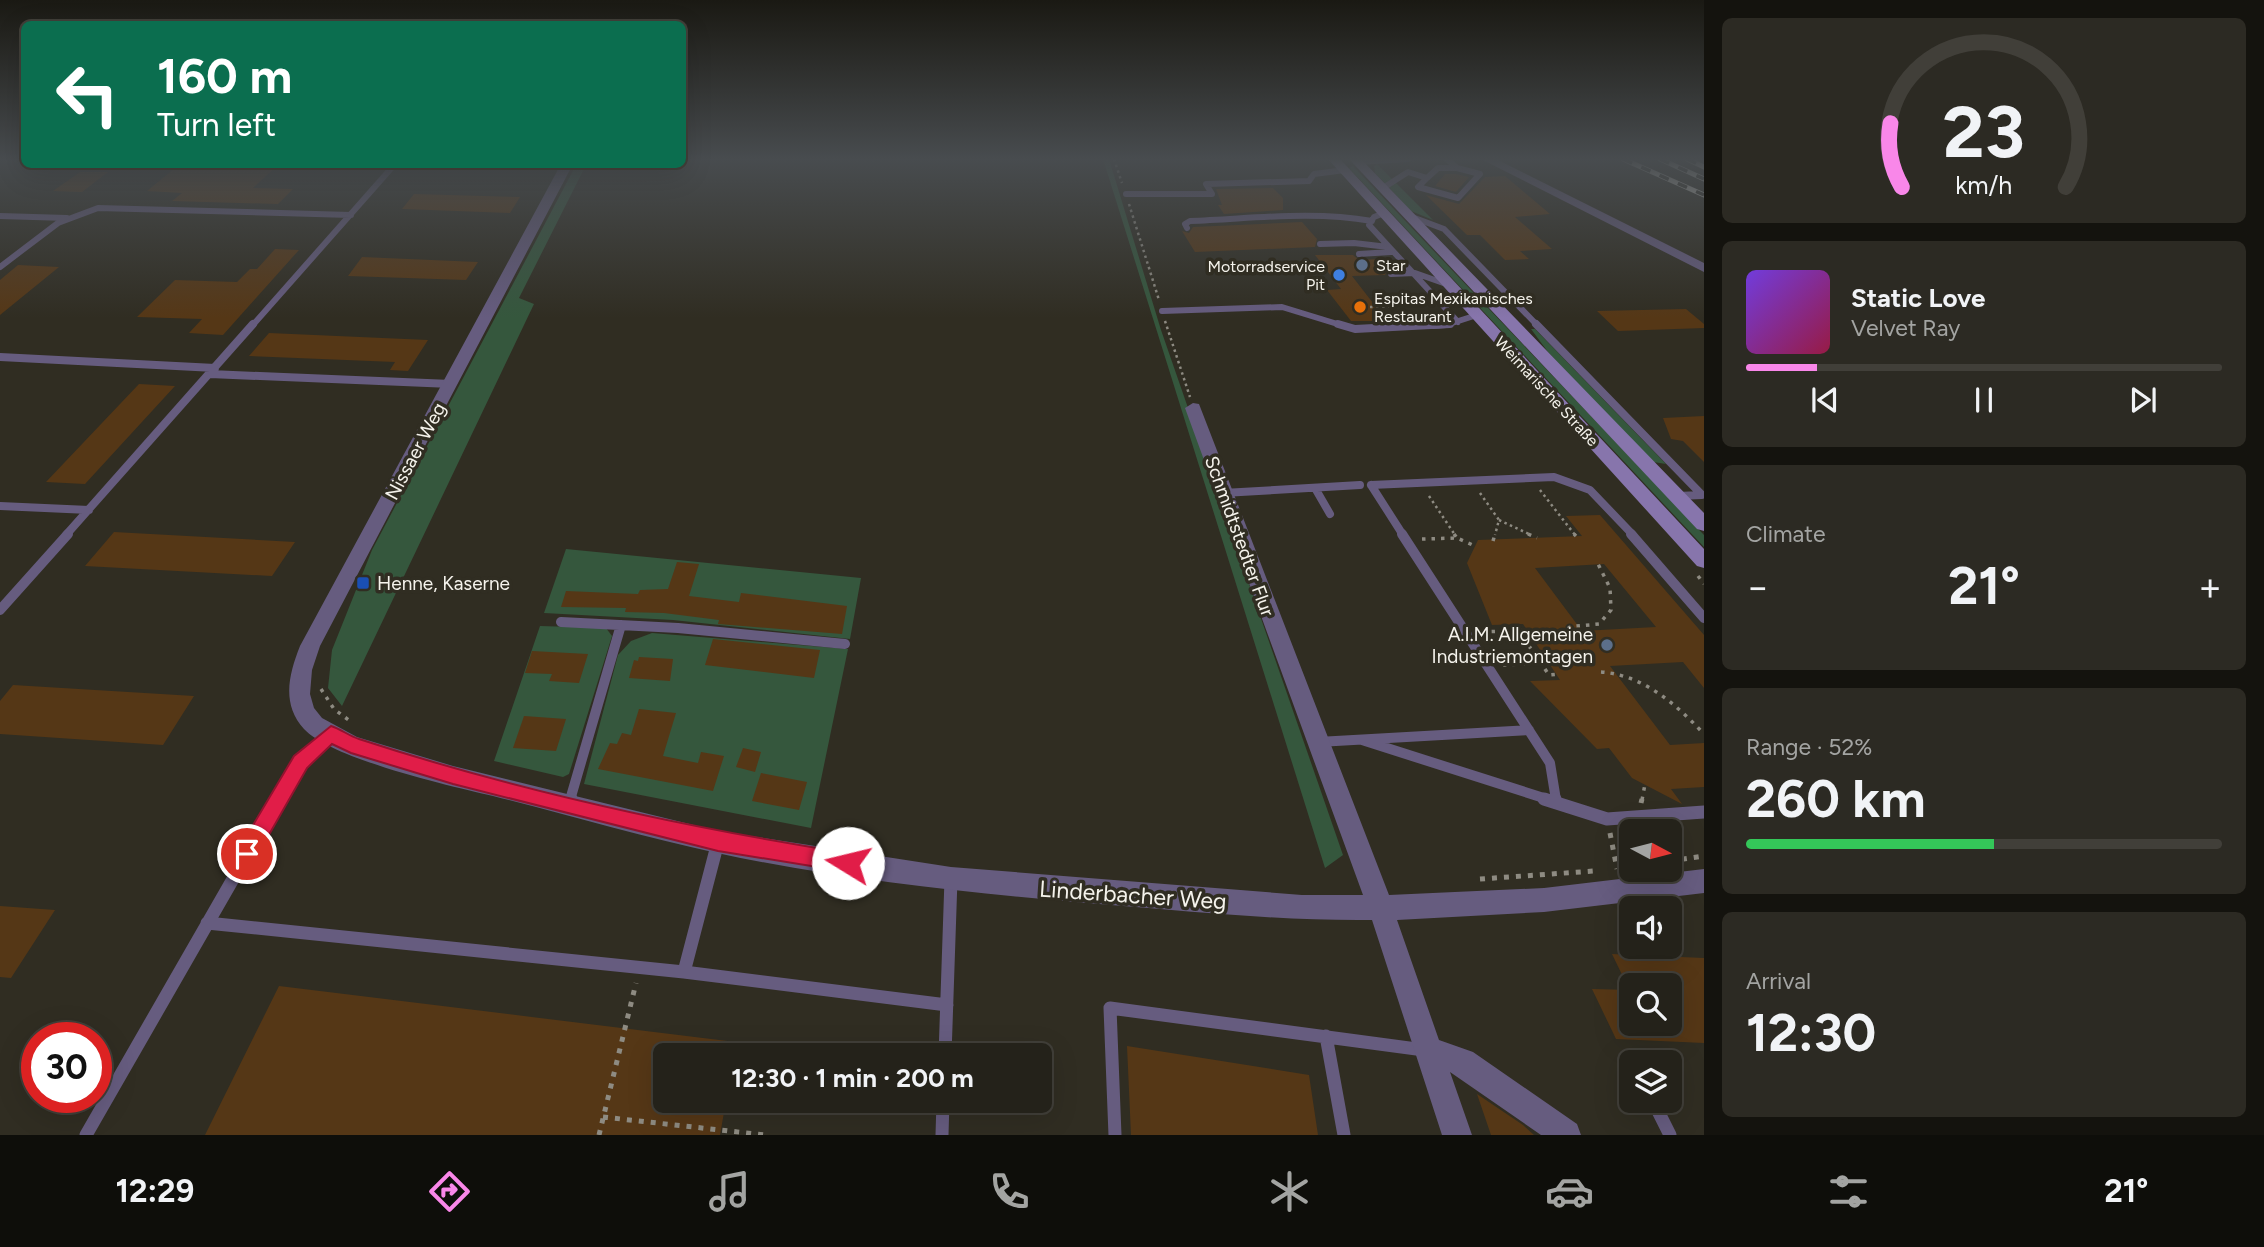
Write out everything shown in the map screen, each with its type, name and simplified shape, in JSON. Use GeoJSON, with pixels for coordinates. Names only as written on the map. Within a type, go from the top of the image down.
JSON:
{"type":"FeatureCollection","features":[{"type":"Feature","properties":{"kind":"main road","name":"Weimarische Straße"},"geometry":{"type":"LineString","coordinates":[[1375,212],[1450,285],[1704,561]]}},
{"type":"Feature","properties":{"kind":"main road","name":"Weimarische Straße"},"geometry":{"type":"LineString","coordinates":[[1407,212],[1704,524]]}},
{"type":"Feature","properties":{"kind":"street","name":"Nissaer Weg"},"geometry":{"type":"LineString","coordinates":[[331,734],[314,724],[304,712],[299,694],[301,670],[310,646],[542,212]]}},
{"type":"Feature","properties":{"kind":"street"},"geometry":{"type":"LineString","coordinates":[[1592,212],[1704,268]]}},
{"type":"Feature","properties":{"kind":"street","name":"Schmidtstedter Flur"},"geometry":{"type":"LineString","coordinates":[[1193,408],[1380,908],[1457,1135]]}},
{"type":"Feature","properties":{"kind":"street","name":"Linderbacher Weg"},"geometry":{"type":"LineString","coordinates":[[331,734],[351,745],[453,776],[718,842],[951,879],[1302,908],[1380,908],[1544,900],[1704,881]]}},
{"type":"Feature","properties":{"kind":"street"},"geometry":{"type":"LineString","coordinates":[[1430,1051],[1463,1062],[1566,1135]]}},
{"type":"Feature","properties":{"kind":"lane"},"geometry":{"type":"LineString","coordinates":[[0,216],[67,218],[91,212]]}},
{"type":"Feature","properties":{"kind":"lane"},"geometry":{"type":"LineString","coordinates":[[260,212],[351,215]]}},
{"type":"Feature","properties":{"kind":"lane"},"geometry":{"type":"LineString","coordinates":[[0,610],[354,212]]}},
{"type":"Feature","properties":{"kind":"lane"},"geometry":{"type":"LineString","coordinates":[[1187,228],[1185,224],[1190,221],[1378,217]]}},
{"type":"Feature","properties":{"kind":"lane"},"geometry":{"type":"LineString","coordinates":[[1378,217],[1369,225],[1458,322]]}},
{"type":"Feature","properties":{"kind":"lane"},"geometry":{"type":"LineString","coordinates":[[1412,217],[1444,229],[1702,495],[1677,496]]}},
{"type":"Feature","properties":{"kind":"lane"},"geometry":{"type":"LineString","coordinates":[[0,267],[67,218]]}},
{"type":"Feature","properties":{"kind":"lane"},"geometry":{"type":"LineString","coordinates":[[1320,244],[1354,243],[1390,249]]}},
{"type":"Feature","properties":{"kind":"lane"},"geometry":{"type":"LineString","coordinates":[[1359,254],[1390,249]]}},
{"type":"Feature","properties":{"kind":"lane"},"geometry":{"type":"LineString","coordinates":[[1391,274],[1415,273],[1450,285]]}},
{"type":"Feature","properties":{"kind":"lane"},"geometry":{"type":"LineString","coordinates":[[1162,310],[1282,307],[1355,329],[1446,325],[1477,316]]}},
{"type":"Feature","properties":{"kind":"lane"},"geometry":{"type":"LineString","coordinates":[[0,358],[451,384]]}},
{"type":"Feature","properties":{"kind":"lane"},"geometry":{"type":"LineString","coordinates":[[1223,494],[1554,477],[1590,490],[1604,502],[1704,618]]}},
{"type":"Feature","properties":{"kind":"lane"},"geometry":{"type":"LineString","coordinates":[[1365,485],[1406,540],[1550,763],[1556,802]]}},
{"type":"Feature","properties":{"kind":"lane"},"geometry":{"type":"LineString","coordinates":[[1315,488],[1330,514]]}},
{"type":"Feature","properties":{"kind":"lane"},"geometry":{"type":"LineString","coordinates":[[0,506],[89,510]]}},
{"type":"Feature","properties":{"kind":"lane"},"geometry":{"type":"LineString","coordinates":[[561,622],[845,644]]}},
{"type":"Feature","properties":{"kind":"lane"},"geometry":{"type":"LineString","coordinates":[[569,805],[621,625]]}},
{"type":"Feature","properties":{"kind":"lane"},"geometry":{"type":"LineString","coordinates":[[1318,742],[1529,730]]}},
{"type":"Feature","properties":{"kind":"lane"},"geometry":{"type":"LineString","coordinates":[[86,1135],[300,762],[331,734]]}},
{"type":"Feature","properties":{"kind":"lane"},"geometry":{"type":"LineString","coordinates":[[1362,740],[1607,820],[1704,812]]}},
{"type":"Feature","properties":{"kind":"lane"},"geometry":{"type":"LineString","coordinates":[[684,972],[718,842]]}},
{"type":"Feature","properties":{"kind":"lane"},"geometry":{"type":"LineString","coordinates":[[945,1043],[951,879]]}},
{"type":"Feature","properties":{"kind":"lane"},"geometry":{"type":"LineString","coordinates":[[206,923],[684,972],[947,1005]]}},
{"type":"Feature","properties":{"kind":"lane"},"geometry":{"type":"LineString","coordinates":[[1115,1135],[1110,1008],[1430,1051]]}},
{"type":"Feature","properties":{"kind":"lane"},"geometry":{"type":"LineString","coordinates":[[1326,1036],[1344,1135]]}},
{"type":"Feature","properties":{"kind":"lane"},"geometry":{"type":"LineString","coordinates":[[942,1135],[943,1113]]}},
{"type":"Feature","properties":{"kind":"lane"},"geometry":{"type":"LineString","coordinates":[[1659,1113],[1670,1135]]}},
{"type":"Feature","properties":{"kind":"path"},"geometry":{"type":"LineString","coordinates":[[1132,212],[1193,408]]}},
{"type":"Feature","properties":{"kind":"path"},"geometry":{"type":"LineString","coordinates":[[1370,307],[1391,306]]}},
{"type":"Feature","properties":{"kind":"path"},"geometry":{"type":"LineString","coordinates":[[1530,478],[1576,536]]}},
{"type":"Feature","properties":{"kind":"path"},"geometry":{"type":"LineString","coordinates":[[1470,480],[1499,520],[1537,538]]}},
{"type":"Feature","properties":{"kind":"path"},"geometry":{"type":"LineString","coordinates":[[1420,483],[1457,538]]}},
{"type":"Feature","properties":{"kind":"path"},"geometry":{"type":"LineString","coordinates":[[1493,541],[1499,520]]}},
{"type":"Feature","properties":{"kind":"path"},"geometry":{"type":"LineString","coordinates":[[1406,540],[1457,538],[1475,546]]}},
{"type":"Feature","properties":{"kind":"path"},"geometry":{"type":"LineString","coordinates":[[1567,627],[1599,624],[1613,607],[1615,598],[1598,564]]}},
{"type":"Feature","properties":{"kind":"path"},"geometry":{"type":"LineString","coordinates":[[1518,630],[1549,675],[1559,674]]}},
{"type":"Feature","properties":{"kind":"path"},"geometry":{"type":"LineString","coordinates":[[1466,633],[1529,630]]}},
{"type":"Feature","properties":{"kind":"path"},"geometry":{"type":"LineString","coordinates":[[1487,666],[1549,662]]}},
{"type":"Feature","properties":{"kind":"path"},"geometry":{"type":"LineString","coordinates":[[1601,672],[1615,671],[1648,688],[1668,701],[1704,734]]}},
{"type":"Feature","properties":{"kind":"path"},"geometry":{"type":"LineString","coordinates":[[323,678],[321,691],[334,709],[352,722]]}},
{"type":"Feature","properties":{"kind":"path"},"geometry":{"type":"LineString","coordinates":[[1468,880],[1617,869],[1607,820]]}},
{"type":"Feature","properties":{"kind":"path"},"geometry":{"type":"LineString","coordinates":[[1682,859],[1704,856]]}},
{"type":"Feature","properties":{"kind":"path"},"geometry":{"type":"LineString","coordinates":[[599,1135],[640,968]]}},
{"type":"Feature","properties":{"kind":"path"},"geometry":{"type":"LineString","coordinates":[[603,1117],[765,1135]]}},
{"type":"Feature","properties":{"kind":"green space"},"geometry":{"type":"Polygon","coordinates":[[[551,212],[562,212],[519,298],[534,304],[342,706],[328,688],[332,650],[372,550],[551,212]]]}},
{"type":"Feature","properties":{"kind":"green space"},"geometry":{"type":"Polygon","coordinates":[[[1120,212],[1125,212],[1161,330],[1343,855],[1325,868],[1120,212]]]}},
{"type":"Feature","properties":{"kind":"green space"},"geometry":{"type":"Polygon","coordinates":[[[1390,212],[1397,212],[1704,535],[1704,547],[1390,212]]]}},
{"type":"Feature","properties":{"kind":"green space"},"geometry":{"type":"Polygon","coordinates":[[[1413,212],[1425,212],[1433,220],[1413,212]]]}},
{"type":"Feature","properties":{"kind":"green space"},"geometry":{"type":"Polygon","coordinates":[[[1531,329],[1535,329],[1666,464],[1653,462],[1548,352],[1531,329]]]}},
{"type":"Feature","properties":{"kind":"green space"},"geometry":{"type":"Polygon","coordinates":[[[566,549],[861,578],[850,639],[673,620],[544,613],[566,549]]]}},
{"type":"Feature","properties":{"kind":"green space"},"geometry":{"type":"Polygon","coordinates":[[[540,626],[606,628],[612,636],[569,774],[563,777],[494,761],[540,626]]]}},
{"type":"Feature","properties":{"kind":"green space"},"geometry":{"type":"Polygon","coordinates":[[[652,633],[848,649],[811,828],[584,784],[618,655],[631,641],[652,633]]]}},
{"type":"Feature","properties":{"kind":"building"},"geometry":{"type":"Polygon","coordinates":[[[1223,212],[1254,212],[1224,214],[1223,212]]]}},
{"type":"Feature","properties":{"kind":"building"},"geometry":{"type":"Polygon","coordinates":[[[1443,212],[1548,212],[1550,214],[1515,217],[1552,249],[1520,251],[1529,259],[1505,260],[1480,235],[1467,235],[1443,212]]]}},
{"type":"Feature","properties":{"kind":"building"},"geometry":{"type":"Polygon","coordinates":[[[1302,222],[1317,239],[1315,247],[1195,252],[1182,231],[1189,233],[1193,227],[1302,222]]]}},
{"type":"Feature","properties":{"kind":"building"},"geometry":{"type":"Polygon","coordinates":[[[275,249],[299,250],[223,335],[189,333],[202,319],[137,317],[175,280],[237,282],[250,269],[257,269],[275,249]]]}},
{"type":"Feature","properties":{"kind":"building"},"geometry":{"type":"Polygon","coordinates":[[[1315,255],[1353,255],[1359,260],[1378,259],[1387,270],[1385,275],[1352,276],[1387,321],[1351,321],[1327,290],[1341,289],[1315,255]]]}},
{"type":"Feature","properties":{"kind":"building"},"geometry":{"type":"Polygon","coordinates":[[[362,257],[478,262],[466,280],[348,276],[362,257]]]}},
{"type":"Feature","properties":{"kind":"building"},"geometry":{"type":"Polygon","coordinates":[[[18,265],[59,267],[0,315],[0,280],[18,265]]]}},
{"type":"Feature","properties":{"kind":"building"},"geometry":{"type":"Polygon","coordinates":[[[1686,309],[1704,324],[1704,328],[1618,331],[1597,311],[1686,309]]]}},
{"type":"Feature","properties":{"kind":"building"},"geometry":{"type":"Polygon","coordinates":[[[269,333],[428,340],[408,371],[390,370],[395,362],[249,356],[269,333]]]}},
{"type":"Feature","properties":{"kind":"building"},"geometry":{"type":"Polygon","coordinates":[[[139,384],[175,386],[85,484],[46,482],[139,384]]]}},
{"type":"Feature","properties":{"kind":"building"},"geometry":{"type":"Polygon","coordinates":[[[1704,416],[1704,462],[1683,441],[1671,439],[1663,418],[1704,416]]]}},
{"type":"Feature","properties":{"kind":"building"},"geometry":{"type":"Polygon","coordinates":[[[1600,515],[1704,635],[1704,688],[1683,662],[1610,666],[1670,745],[1704,743],[1704,787],[1671,789],[1682,804],[1632,778],[1609,748],[1597,749],[1530,681],[1560,680],[1523,624],[1492,625],[1467,563],[1478,540],[1582,536],[1566,516],[1600,515]],[[1604,564],[1535,568],[1582,631],[1656,627],[1604,564]]]}},
{"type":"Feature","properties":{"kind":"building"},"geometry":{"type":"Polygon","coordinates":[[[114,532],[295,542],[272,576],[85,566],[114,532]]]}},
{"type":"Feature","properties":{"kind":"building"},"geometry":{"type":"Polygon","coordinates":[[[677,562],[699,564],[689,596],[739,602],[741,593],[847,606],[842,634],[718,624],[719,620],[664,613],[625,612],[626,608],[561,607],[566,591],[638,594],[640,590],[668,589],[677,562]]]}},
{"type":"Feature","properties":{"kind":"building"},"geometry":{"type":"Polygon","coordinates":[[[713,639],[820,650],[814,678],[705,665],[713,639]]]}},
{"type":"Feature","properties":{"kind":"building"},"geometry":{"type":"Polygon","coordinates":[[[532,651],[588,654],[579,683],[549,681],[552,674],[525,673],[532,651]]]}},
{"type":"Feature","properties":{"kind":"building"},"geometry":{"type":"Polygon","coordinates":[[[639,657],[673,659],[670,681],[629,678],[634,660],[638,661],[639,657]]]}},
{"type":"Feature","properties":{"kind":"building"},"geometry":{"type":"Polygon","coordinates":[[[13,685],[194,696],[163,745],[0,734],[0,701],[13,685]]]}},
{"type":"Feature","properties":{"kind":"building"},"geometry":{"type":"Polygon","coordinates":[[[639,709],[676,713],[663,756],[698,763],[701,752],[724,756],[713,791],[598,769],[610,743],[617,744],[622,733],[631,735],[639,709]]]}},
{"type":"Feature","properties":{"kind":"building"},"geometry":{"type":"Polygon","coordinates":[[[524,716],[566,719],[556,751],[513,748],[524,716]]]}},
{"type":"Feature","properties":{"kind":"building"},"geometry":{"type":"Polygon","coordinates":[[[743,748],[761,752],[755,772],[736,767],[743,748]]]}},
{"type":"Feature","properties":{"kind":"building"},"geometry":{"type":"Polygon","coordinates":[[[761,773],[807,782],[799,810],[752,801],[761,773]]]}},
{"type":"Feature","properties":{"kind":"building"},"geometry":{"type":"Polygon","coordinates":[[[0,906],[55,910],[11,978],[0,977],[0,906]]]}},
{"type":"Feature","properties":{"kind":"building"},"geometry":{"type":"Polygon","coordinates":[[[1612,954],[1619,954],[1619,959],[1704,958],[1704,1043],[1616,1039],[1592,989],[1619,990],[1619,1036],[1682,1036],[1682,973],[1621,973],[1612,954]]]}},
{"type":"Feature","properties":{"kind":"building"},"geometry":{"type":"Polygon","coordinates":[[[279,986],[744,1043],[653,1043],[653,1113],[724,1113],[720,1135],[205,1135],[279,986]]]}},
{"type":"Feature","properties":{"kind":"building"},"geometry":{"type":"Polygon","coordinates":[[[1127,1046],[1309,1075],[1318,1135],[1131,1135],[1127,1046]]]}},
{"type":"Feature","properties":{"kind":"building"},"geometry":{"type":"Polygon","coordinates":[[[1477,1094],[1523,1125],[1534,1135],[1491,1135],[1477,1094]]]}},
{"type":"Feature","properties":{"kind":"place","name":"Star"},"geometry":{"type":"Point","coordinates":[1362,265]}},
{"type":"Feature","properties":{"kind":"place","name":"Motorradservice Pit"},"geometry":{"type":"Point","coordinates":[1339,275]}},
{"type":"Feature","properties":{"kind":"place","name":"Espitas Mexikanisches Restaurant"},"geometry":{"type":"Point","coordinates":[1360,307]}},
{"type":"Feature","properties":{"kind":"place","name":"Henne, Kaserne"},"geometry":{"type":"Point","coordinates":[363,583]}},
{"type":"Feature","properties":{"kind":"place","name":"A.I.M. Allgemeine Industriemontagen"},"geometry":{"type":"Point","coordinates":[1607,645]}},
{"type":"Feature","properties":{"kind":"route"},"geometry":{"type":"LineString","coordinates":[[247,854],[300,762],[331,734],[351,745],[453,776],[718,842],[848,863]]}}]}
